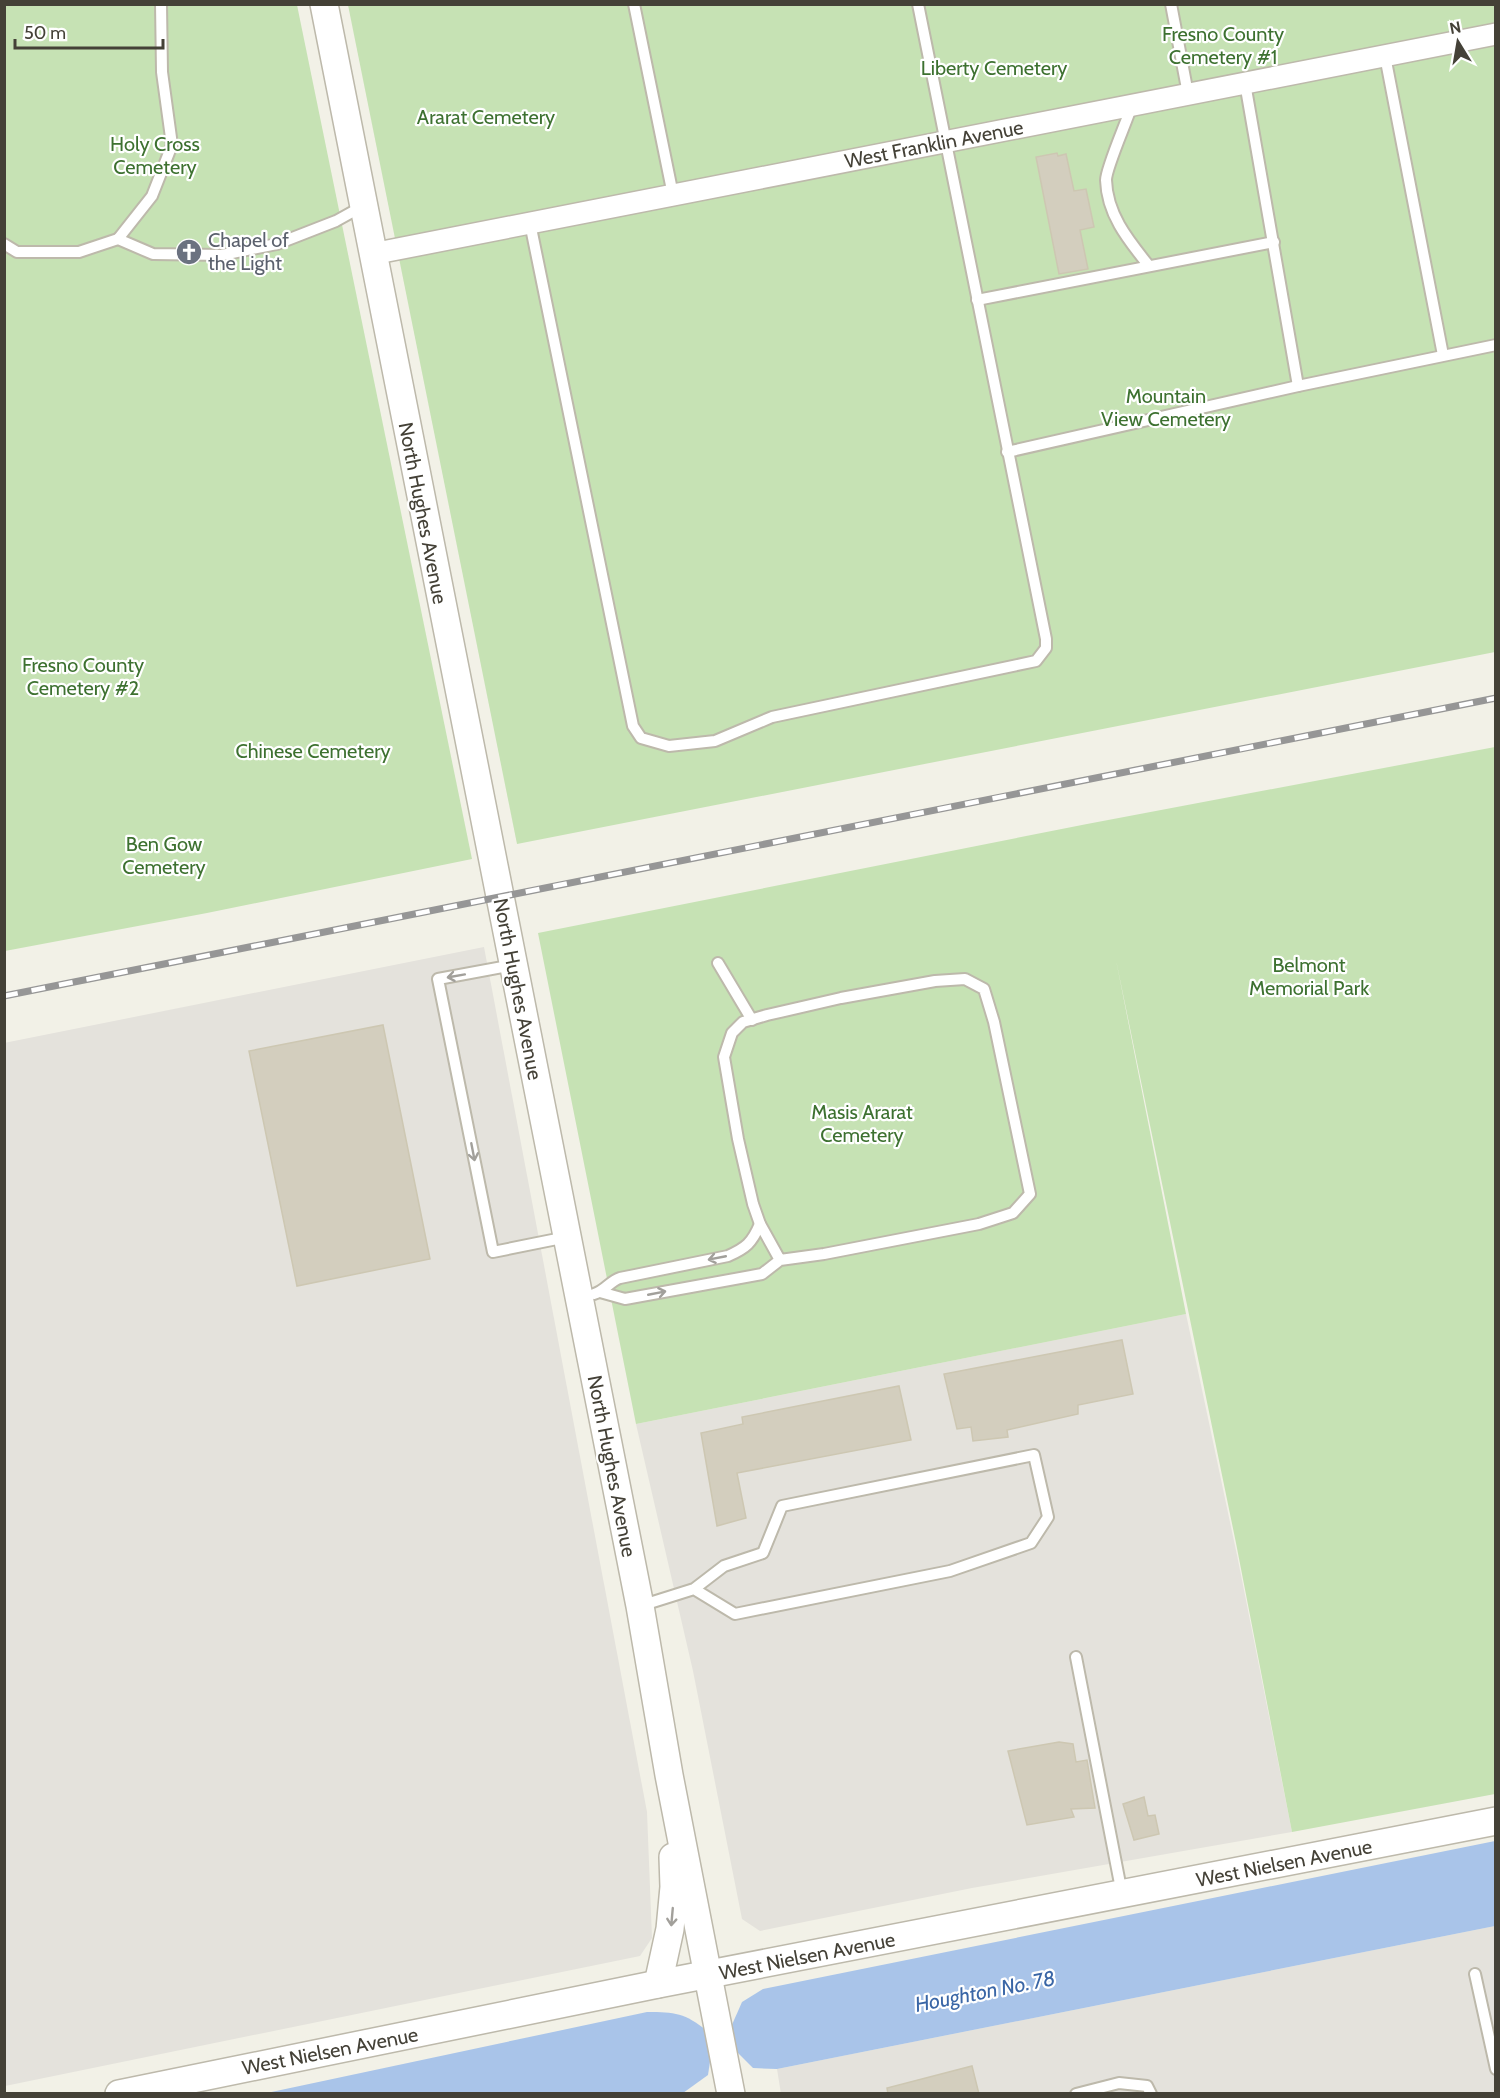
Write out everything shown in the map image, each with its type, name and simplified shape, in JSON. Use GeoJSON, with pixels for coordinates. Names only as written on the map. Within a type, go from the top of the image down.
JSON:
{"type":"FeatureCollection","features":[{"type":"Feature","properties":{"kind":"street","name":"North Hughes Avenue"},"geometry":{"type":"LineString","coordinates":[[324,4],[567,1237],[590,1295],[669,1775],[726,2058],[731,2094]]}},
{"type":"Feature","properties":{"kind":"street","name":"West Franklin Avenue"},"geometry":{"type":"LineString","coordinates":[[372,254],[1496,34]]}},
{"type":"Feature","properties":{"kind":"street"},"geometry":{"type":"LineString","coordinates":[[658,1984],[670,1929],[674,1887],[669,1775]]}},
{"type":"Feature","properties":{"kind":"street","name":"West Nielsen Avenue"},"geometry":{"type":"LineString","coordinates":[[119,2094],[658,1984],[1496,1821]]}},
{"type":"Feature","properties":{"kind":"lane"},"geometry":{"type":"LineString","coordinates":[[4,244],[17,252],[80,252],[118,239],[152,196],[172,145],[162,72],[161,4]]}},
{"type":"Feature","properties":{"kind":"lane"},"geometry":{"type":"LineString","coordinates":[[634,4],[673,195]]}},
{"type":"Feature","properties":{"kind":"lane"},"geometry":{"type":"LineString","coordinates":[[530,223],[633,726],[641,738],[669,746],[715,741],[772,717],[1036,661],[1046,648],[1046,639],[918,4]]}},
{"type":"Feature","properties":{"kind":"lane"},"geometry":{"type":"LineString","coordinates":[[1171,4],[1188,94]]}},
{"type":"Feature","properties":{"kind":"lane"},"geometry":{"type":"LineString","coordinates":[[1384,56],[1443,355]]}},
{"type":"Feature","properties":{"kind":"lane"},"geometry":{"type":"LineString","coordinates":[[1245,83],[1298,386]]}},
{"type":"Feature","properties":{"kind":"lane"},"geometry":{"type":"LineString","coordinates":[[1132,105],[1106,179],[1110,205],[1123,235],[1149,266]]}},
{"type":"Feature","properties":{"kind":"lane"},"geometry":{"type":"LineString","coordinates":[[118,239],[153,254],[222,255],[277,244],[336,221],[363,206]]}},
{"type":"Feature","properties":{"kind":"lane"},"geometry":{"type":"LineString","coordinates":[[977,300],[1274,242]]}},
{"type":"Feature","properties":{"kind":"lane"},"geometry":{"type":"LineString","coordinates":[[1007,452],[1298,386],[1496,345]]}},
{"type":"Feature","properties":{"kind":"lane"},"geometry":{"type":"LineString","coordinates":[[718,963],[752,1020]]}},
{"type":"Feature","properties":{"kind":"lane"},"geometry":{"type":"LineString","coordinates":[[513,965],[438,979],[493,1252],[567,1237]]}},
{"type":"Feature","properties":{"kind":"lane"},"geometry":{"type":"LineString","coordinates":[[590,1295],[625,1299],[762,1274],[780,1260],[824,1254],[979,1224],[1013,1213],[1030,1194],[994,1022],[984,989],[965,979],[935,981],[841,998],[743,1022],[732,1034],[724,1057],[738,1139],[753,1204],[760,1224],[780,1260]]}},
{"type":"Feature","properties":{"kind":"lane"},"geometry":{"type":"LineString","coordinates":[[590,1295],[620,1278],[728,1256],[742,1250],[754,1239],[760,1224]]}},
{"type":"Feature","properties":{"kind":"lane"},"geometry":{"type":"LineString","coordinates":[[640,1606],[694,1589],[724,1566],[763,1553],[782,1506],[1035,1455],[1048,1517],[1031,1543],[950,1571],[735,1614],[694,1589]]}},
{"type":"Feature","properties":{"kind":"lane"},"geometry":{"type":"LineString","coordinates":[[1076,1657],[1122,1894]]}},
{"type":"Feature","properties":{"kind":"lane"},"geometry":{"type":"LineString","coordinates":[[1474,1974],[1496,2069]]}},
{"type":"Feature","properties":{"kind":"lane"},"geometry":{"type":"LineString","coordinates":[[1076,2094],[1119,2084],[1147,2086],[1150,2094]]}},
{"type":"Feature","properties":{"kind":"shaded area"},"geometry":{"type":"Polygon","coordinates":[[[484,947],[647,1812],[652,1938],[640,1956],[5,2086],[4,1043],[484,947]]]}},
{"type":"Feature","properties":{"kind":"shaded area"},"geometry":{"type":"Polygon","coordinates":[[[1186,1314],[1292,1832],[972,1888],[760,1931],[742,1919],[693,1671],[636,1424],[1186,1314]]]}},
{"type":"Feature","properties":{"kind":"shaded area"},"geometry":{"type":"Polygon","coordinates":[[[1495,1926],[1495,2093],[781,2094],[777,2069],[1495,1926]]]}},
{"type":"Feature","properties":{"kind":"green space"},"geometry":{"type":"Polygon","coordinates":[[[5,5],[297,5],[472,859],[5,951],[5,5]]]}},
{"type":"Feature","properties":{"kind":"green space","name":"Mountain View Cemetery"},"geometry":{"type":"Polygon","coordinates":[[[348,5],[1495,5],[1495,652],[517,844],[348,5]]]}},
{"type":"Feature","properties":{"kind":"green space"},"geometry":{"type":"Polygon","coordinates":[[[1495,747],[1495,1794],[1292,1832],[1236,1543],[1116,960],[1186,1314],[636,1424],[538,933],[1087,824],[1495,747]]]}},
{"type":"Feature","properties":{"kind":"water","name":"Houghton No. 78"},"geometry":{"type":"Polygon","coordinates":[[[1495,1841],[1495,1926],[777,2069],[753,2068],[736,2051],[731,2027],[742,2002],[763,1989],[1495,1841]]]}},
{"type":"Feature","properties":{"kind":"water"},"geometry":{"type":"Polygon","coordinates":[[[647,2012],[665,2012],[686,2017],[707,2031],[711,2055],[708,2075],[683,2093],[262,2094],[647,2012]]]}},
{"type":"Feature","properties":{"kind":"building"},"geometry":{"type":"Polygon","coordinates":[[[1057,153],[1058,156],[1066,154],[1074,191],[1086,189],[1094,227],[1080,230],[1088,269],[1059,274],[1036,157],[1057,153]]]}},
{"type":"Feature","properties":{"kind":"building"},"geometry":{"type":"Polygon","coordinates":[[[383,1025],[430,1259],[297,1286],[249,1051],[383,1025]]]}},
{"type":"Feature","properties":{"kind":"building"},"geometry":{"type":"Polygon","coordinates":[[[1122,1340],[1133,1394],[1078,1405],[1078,1414],[1007,1430],[1008,1437],[973,1441],[971,1427],[957,1429],[944,1374],[1122,1340]]]}},
{"type":"Feature","properties":{"kind":"building"},"geometry":{"type":"Polygon","coordinates":[[[899,1386],[911,1440],[737,1473],[746,1518],[717,1526],[701,1433],[743,1424],[742,1417],[899,1386]]]}},
{"type":"Feature","properties":{"kind":"building"},"geometry":{"type":"Polygon","coordinates":[[[1059,1742],[1073,1744],[1076,1762],[1087,1760],[1095,1808],[1071,1809],[1074,1817],[1027,1825],[1008,1751],[1059,1742]]]}},
{"type":"Feature","properties":{"kind":"building"},"geometry":{"type":"Polygon","coordinates":[[[1144,1797],[1148,1816],[1155,1815],[1159,1834],[1134,1840],[1123,1804],[1144,1797]]]}},
{"type":"Feature","properties":{"kind":"building"},"geometry":{"type":"Polygon","coordinates":[[[972,2066],[979,2094],[888,2094],[887,2088],[972,2066]]]}},
{"type":"Feature","properties":{"kind":"railway"},"geometry":{"type":"LineString","coordinates":[[4,996],[1496,698]]}},
{"type":"Feature","properties":{"kind":"place","name":"Chapel of the Light"},"geometry":{"type":"Point","coordinates":[189,252]}},
{"type":"Feature","properties":{"kind":"park label","name":"Fresno County Cemetery #1"},"geometry":{"type":"Point","coordinates":[1223,46]}},
{"type":"Feature","properties":{"kind":"park label","name":"Liberty Cemetery"},"geometry":{"type":"Point","coordinates":[994,68]}},
{"type":"Feature","properties":{"kind":"park label","name":"Ararat Cemetery"},"geometry":{"type":"Point","coordinates":[486,117]}},
{"type":"Feature","properties":{"kind":"park label","name":"Holy Cross Cemetery"},"geometry":{"type":"Point","coordinates":[155,156]}},
{"type":"Feature","properties":{"kind":"park label","name":"Fresno County Cemetery #2"},"geometry":{"type":"Point","coordinates":[83,676]}},
{"type":"Feature","properties":{"kind":"park label","name":"Chinese Cemetery"},"geometry":{"type":"Point","coordinates":[313,751]}},
{"type":"Feature","properties":{"kind":"park label","name":"Ben Gow Cemetery"},"geometry":{"type":"Point","coordinates":[164,856]}},
{"type":"Feature","properties":{"kind":"park label","name":"Belmont Memorial Park"},"geometry":{"type":"Point","coordinates":[1309,976]}},
{"type":"Feature","properties":{"kind":"park label","name":"Masis Ararat Cemetery"},"geometry":{"type":"Point","coordinates":[862,1124]}}]}
